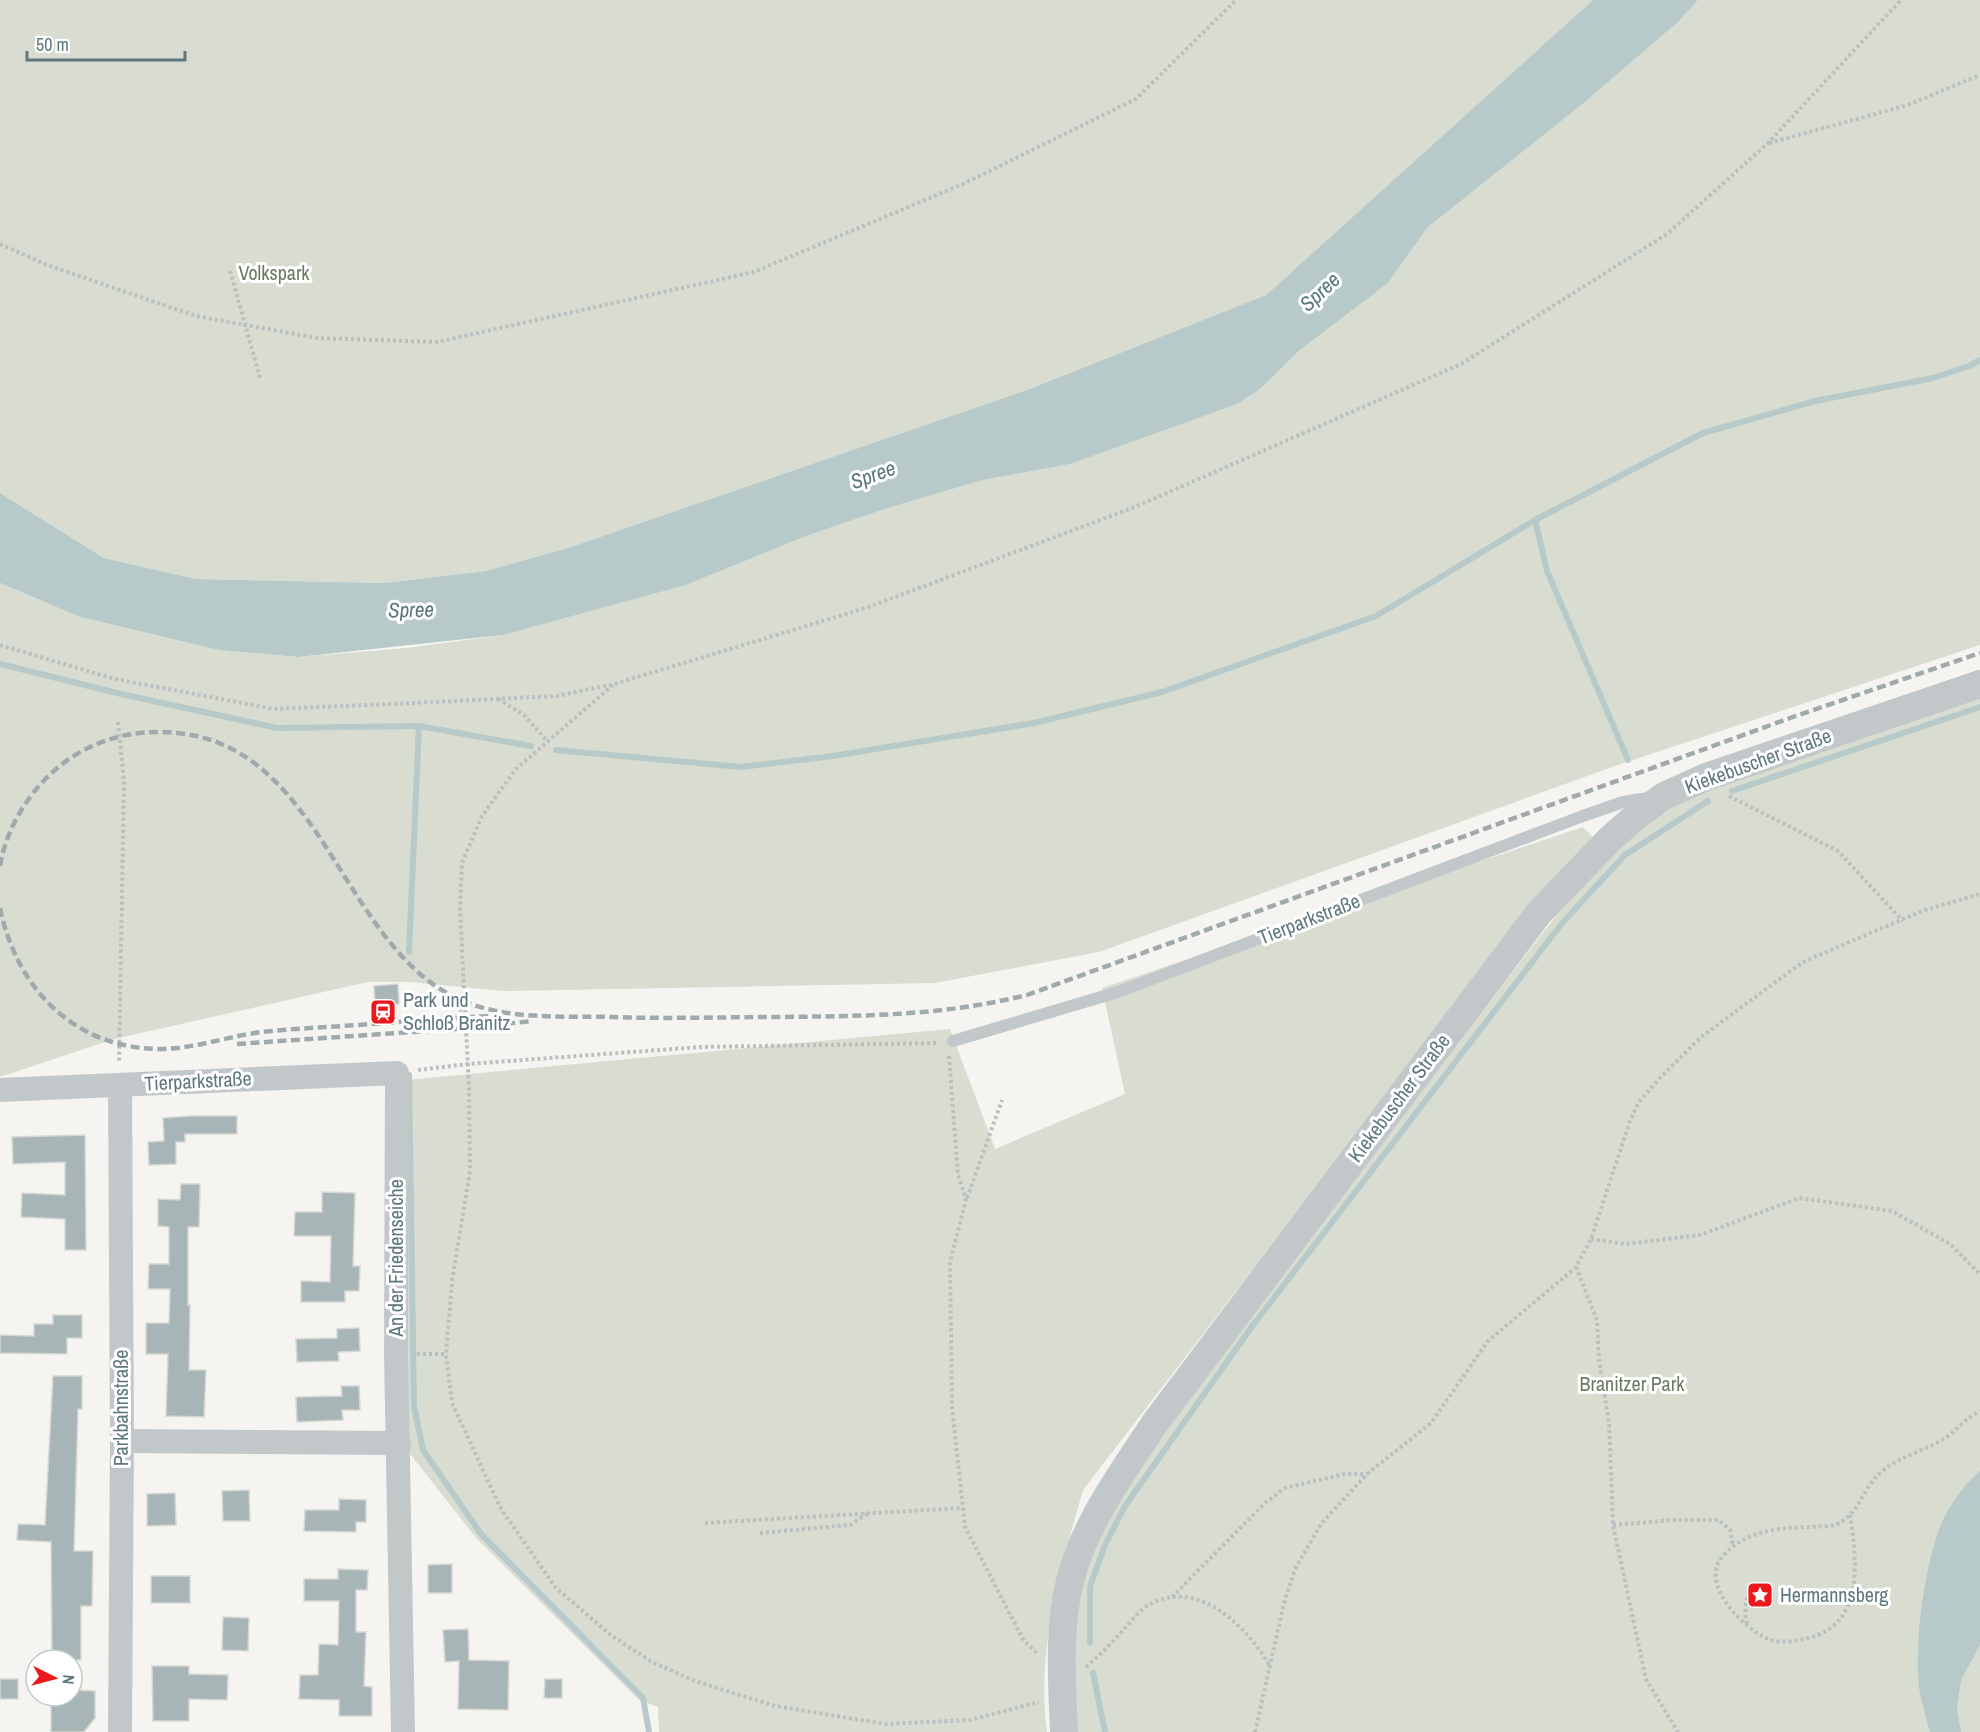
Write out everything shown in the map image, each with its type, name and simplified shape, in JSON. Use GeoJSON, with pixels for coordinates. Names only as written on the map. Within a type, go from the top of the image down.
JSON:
{"type":"FeatureCollection","features":[{"type":"Feature","properties":{"kind":"street","name":"Kiekebuscher Straße"},"geometry":{"type":"LineString","coordinates":[[1064,1732],[1064,1634],[1070,1581],[1084,1540],[1102,1502],[1155,1423],[1538,914],[1609,840],[1664,796],[1706,777],[1980,684]]}},
{"type":"Feature","properties":{"kind":"street","name":"Tierparkstraße"},"geometry":{"type":"LineString","coordinates":[[0,1090],[397,1073]]}},
{"type":"Feature","properties":{"kind":"street","name":"An der Friedenseiche"},"geometry":{"type":"LineString","coordinates":[[397,1073],[396,1354],[403,1732]]}},
{"type":"Feature","properties":{"kind":"street","name":"Parkbahnstraße"},"geometry":{"type":"LineString","coordinates":[[120,1085],[122,1441],[120,1732]]}},
{"type":"Feature","properties":{"kind":"street"},"geometry":{"type":"LineString","coordinates":[[122,1441],[399,1443]]}},
{"type":"Feature","properties":{"kind":"lane","name":"Tierparkstraße"},"geometry":{"type":"LineString","coordinates":[[953,1041],[1118,992],[1623,802],[1664,796]]}},
{"type":"Feature","properties":{"kind":"path"},"geometry":{"type":"LineString","coordinates":[[0,244],[47,265],[196,316],[317,338],[437,342],[754,272],[963,184],[1137,99],[1236,0]]}},
{"type":"Feature","properties":{"kind":"path"},"geometry":{"type":"LineString","coordinates":[[0,645],[115,679],[274,709],[557,696],[614,684],[866,608],[1101,520],[1461,363],[1667,234],[1768,143],[1901,0]]}},
{"type":"Feature","properties":{"kind":"path"},"geometry":{"type":"LineString","coordinates":[[1768,143],[1908,105],[1980,75]]}},
{"type":"Feature","properties":{"kind":"path"},"geometry":{"type":"LineString","coordinates":[[230,272],[260,378]]}},
{"type":"Feature","properties":{"kind":"path"},"geometry":{"type":"LineString","coordinates":[[614,684],[516,769],[482,816],[462,863],[460,909],[468,1064],[470,1171],[452,1281],[446,1354],[452,1403],[501,1509],[556,1588],[612,1636],[652,1662],[694,1681],[775,1706],[886,1724],[970,1720],[1045,1698]]}},
{"type":"Feature","properties":{"kind":"path"},"geometry":{"type":"LineString","coordinates":[[497,699],[524,715],[548,742]]}},
{"type":"Feature","properties":{"kind":"path"},"geometry":{"type":"LineString","coordinates":[[118,722],[124,781],[118,1043],[120,1085]]}},
{"type":"Feature","properties":{"kind":"path"},"geometry":{"type":"LineString","coordinates":[[1706,777],[1722,793],[1838,851],[1903,921]]}},
{"type":"Feature","properties":{"kind":"path"},"geometry":{"type":"LineString","coordinates":[[1255,1732],[1271,1669],[1275,1636],[1295,1569],[1321,1524],[1367,1474],[1431,1424],[1488,1341],[1576,1267],[1591,1239],[1630,1121],[1640,1102],[1659,1079],[1710,1030],[1803,962],[1922,911],[1980,894]]}},
{"type":"Feature","properties":{"kind":"path"},"geometry":{"type":"LineString","coordinates":[[459,1010],[465,1009]]}},
{"type":"Feature","properties":{"kind":"path"},"geometry":{"type":"LineString","coordinates":[[397,1073],[468,1064],[700,1047],[953,1041],[948,1060],[958,1175],[966,1199]]}},
{"type":"Feature","properties":{"kind":"path"},"geometry":{"type":"LineString","coordinates":[[1002,1100],[966,1199],[950,1262],[952,1407],[961,1508],[965,1527],[1024,1641],[1042,1657]]}},
{"type":"Feature","properties":{"kind":"path"},"geometry":{"type":"LineString","coordinates":[[1591,1239],[1625,1244],[1701,1235],[1799,1198],[1892,1211],[1950,1244],[1980,1274]]}},
{"type":"Feature","properties":{"kind":"path"},"geometry":{"type":"LineString","coordinates":[[1576,1267],[1597,1320],[1599,1359],[1609,1423],[1613,1525],[1646,1679],[1678,1732]]}},
{"type":"Feature","properties":{"kind":"path"},"geometry":{"type":"LineString","coordinates":[[421,1354],[446,1354]]}},
{"type":"Feature","properties":{"kind":"path"},"geometry":{"type":"LineString","coordinates":[[1850,1515],[1855,1576],[1850,1604],[1838,1622],[1812,1637],[1791,1642],[1769,1640],[1747,1625],[1725,1604],[1716,1579],[1719,1560],[1734,1547],[1752,1535],[1767,1531],[1830,1526],[1842,1522],[1850,1515],[1878,1474],[1895,1461],[1947,1437],[1970,1416],[1980,1411]]}},
{"type":"Feature","properties":{"kind":"path"},"geometry":{"type":"LineString","coordinates":[[1171,1598],[1265,1503],[1285,1488],[1345,1474],[1367,1474]]}},
{"type":"Feature","properties":{"kind":"path"},"geometry":{"type":"LineString","coordinates":[[705,1523],[961,1508]]}},
{"type":"Feature","properties":{"kind":"path"},"geometry":{"type":"LineString","coordinates":[[760,1533],[850,1525],[868,1514]]}},
{"type":"Feature","properties":{"kind":"path"},"geometry":{"type":"LineString","coordinates":[[1613,1525],[1672,1520],[1719,1520],[1730,1530],[1734,1547]]}},
{"type":"Feature","properties":{"kind":"path"},"geometry":{"type":"LineString","coordinates":[[1747,1625],[1745,1607],[1750,1588],[1754,1584],[1760,1587]]}},
{"type":"Feature","properties":{"kind":"path"},"geometry":{"type":"LineString","coordinates":[[1085,1668],[1145,1608],[1171,1598],[1189,1597],[1228,1615],[1259,1647],[1271,1669]]}},
{"type":"Feature","properties":{"kind":"green space","name":"Volkspark"},"geometry":{"type":"Polygon","coordinates":[[[0,0],[1593,0],[1266,295],[1027,390],[571,547],[486,571],[384,583],[196,579],[104,558],[0,493],[0,0]]]}},
{"type":"Feature","properties":{"kind":"green space"},"geometry":{"type":"Polygon","coordinates":[[[1698,0],[1980,0],[1980,645],[1618,765],[1099,952],[935,983],[502,991],[411,982],[368,982],[114,1039],[0,1077],[0,583],[80,617],[219,650],[298,657],[406,648],[503,635],[686,585],[806,536],[888,508],[983,480],[1070,464],[1260,389],[1300,350],[1388,283],[1427,228],[1585,102],[1678,22],[1698,0]]]}},
{"type":"Feature","properties":{"kind":"green space","name":"Branitzer Park"},"geometry":{"type":"Polygon","coordinates":[[[1980,694],[1980,1732],[1075,1732],[1072,1658],[1082,1584],[1112,1503],[1407,1107],[1556,916],[1618,847],[1667,810],[1706,788],[1980,694]]]}},
{"type":"Feature","properties":{"kind":"green space"},"geometry":{"type":"Polygon","coordinates":[[[1583,827],[1594,838],[1545,890],[1083,1490],[1059,1579],[1048,1640],[1044,1702],[1047,1732],[659,1732],[658,1707],[639,1700],[477,1539],[407,1450],[405,1080],[950,1029],[995,1149],[1125,1094],[1102,988],[1583,827]]]}},
{"type":"Feature","properties":{"kind":"water","name":"Spree"},"geometry":{"type":"Polygon","coordinates":[[[1593,0],[1698,0],[1678,22],[1585,102],[1427,228],[1388,283],[1300,350],[1260,389],[1237,404],[1070,464],[983,480],[888,508],[806,536],[686,585],[503,635],[298,657],[219,650],[80,617],[0,583],[0,493],[104,558],[196,579],[384,583],[486,571],[571,547],[1027,390],[1266,295],[1593,0]]]}},
{"type":"Feature","properties":{"kind":"water"},"geometry":{"type":"Polygon","coordinates":[[[1980,1471],[1980,1645],[1961,1680],[1957,1708],[1961,1732],[1930,1732],[1922,1704],[1918,1669],[1922,1601],[1926,1577],[1944,1518],[1969,1481],[1980,1471]]]}},
{"type":"Feature","properties":{"kind":"building"},"geometry":{"type":"Polygon","coordinates":[[[398,984],[399,1004],[375,1005],[374,986],[398,984]]]}},
{"type":"Feature","properties":{"kind":"building"},"geometry":{"type":"Polygon","coordinates":[[[237,1116],[237,1134],[185,1134],[185,1142],[176,1142],[176,1164],[149,1165],[148,1142],[164,1141],[163,1118],[237,1116]]]}},
{"type":"Feature","properties":{"kind":"building"},"geometry":{"type":"Polygon","coordinates":[[[85,1135],[86,1250],[65,1250],[65,1219],[21,1217],[22,1193],[65,1195],[65,1162],[13,1164],[12,1137],[85,1135]]]}},
{"type":"Feature","properties":{"kind":"building"},"geometry":{"type":"Polygon","coordinates":[[[181,1184],[200,1184],[199,1227],[188,1227],[189,1370],[206,1370],[204,1417],[166,1416],[168,1354],[146,1354],[146,1323],[169,1323],[170,1289],[148,1289],[149,1264],[169,1264],[169,1227],[158,1226],[158,1199],[180,1200],[181,1184]]]}},
{"type":"Feature","properties":{"kind":"building"},"geometry":{"type":"Polygon","coordinates":[[[322,1192],[355,1193],[353,1266],[360,1266],[359,1291],[345,1291],[345,1302],[301,1302],[301,1281],[330,1282],[331,1236],[294,1236],[295,1212],[322,1212],[322,1192]]]}},
{"type":"Feature","properties":{"kind":"building"},"geometry":{"type":"Polygon","coordinates":[[[53,1315],[82,1315],[82,1338],[67,1338],[67,1354],[0,1353],[0,1335],[34,1336],[34,1324],[53,1324],[53,1315]]]}},
{"type":"Feature","properties":{"kind":"building"},"geometry":{"type":"Polygon","coordinates":[[[359,1328],[360,1351],[338,1352],[339,1361],[297,1362],[296,1339],[337,1338],[337,1329],[359,1328]]]}},
{"type":"Feature","properties":{"kind":"building"},"geometry":{"type":"Polygon","coordinates":[[[53,1376],[82,1376],[82,1409],[78,1409],[74,1551],[93,1551],[92,1606],[81,1606],[81,1648],[52,1648],[51,1542],[17,1540],[18,1524],[45,1525],[53,1376]]]}},
{"type":"Feature","properties":{"kind":"building"},"geometry":{"type":"Polygon","coordinates":[[[341,1386],[359,1386],[360,1410],[342,1410],[343,1420],[297,1422],[296,1397],[342,1396],[341,1386]]]}},
{"type":"Feature","properties":{"kind":"building"},"geometry":{"type":"Polygon","coordinates":[[[249,1490],[250,1521],[223,1521],[222,1491],[249,1490]]]}},
{"type":"Feature","properties":{"kind":"building"},"geometry":{"type":"Polygon","coordinates":[[[175,1493],[176,1525],[147,1526],[147,1494],[175,1493]]]}},
{"type":"Feature","properties":{"kind":"building"},"geometry":{"type":"Polygon","coordinates":[[[339,1499],[366,1500],[366,1522],[356,1522],[356,1532],[304,1531],[305,1510],[339,1510],[339,1499]]]}},
{"type":"Feature","properties":{"kind":"building"},"geometry":{"type":"Polygon","coordinates":[[[452,1564],[452,1593],[428,1593],[428,1565],[452,1564]]]}},
{"type":"Feature","properties":{"kind":"building"},"geometry":{"type":"Polygon","coordinates":[[[338,1569],[368,1570],[367,1590],[356,1590],[356,1632],[366,1632],[364,1686],[372,1687],[372,1716],[339,1716],[339,1700],[299,1699],[300,1675],[318,1675],[319,1644],[338,1645],[339,1601],[304,1601],[304,1579],[338,1579],[338,1569]]]}},
{"type":"Feature","properties":{"kind":"building"},"geometry":{"type":"Polygon","coordinates":[[[151,1576],[190,1576],[190,1603],[151,1603],[151,1576]]]}},
{"type":"Feature","properties":{"kind":"building"},"geometry":{"type":"Polygon","coordinates":[[[223,1617],[249,1618],[248,1651],[222,1650],[223,1617]]]}},
{"type":"Feature","properties":{"kind":"building"},"geometry":{"type":"Polygon","coordinates":[[[468,1629],[469,1660],[509,1661],[508,1710],[458,1709],[459,1661],[445,1662],[443,1630],[468,1629]]]}},
{"type":"Feature","properties":{"kind":"building"},"geometry":{"type":"Polygon","coordinates":[[[152,1666],[189,1666],[189,1674],[228,1675],[227,1700],[189,1699],[189,1721],[153,1721],[152,1666]]]}},
{"type":"Feature","properties":{"kind":"building"},"geometry":{"type":"Polygon","coordinates":[[[0,1679],[18,1679],[18,1699],[0,1699],[0,1679]]]}},
{"type":"Feature","properties":{"kind":"building"},"geometry":{"type":"Polygon","coordinates":[[[545,1679],[562,1679],[562,1698],[544,1698],[545,1679]]]}},
{"type":"Feature","properties":{"kind":"building"},"geometry":{"type":"Polygon","coordinates":[[[84,1691],[95,1691],[95,1718],[84,1732],[51,1732],[51,1708],[84,1708],[84,1691]]]}},
{"type":"Feature","properties":{"kind":"waterway"},"geometry":{"type":"LineString","coordinates":[[556,750],[741,767],[833,756],[1034,723],[1162,692],[1376,616],[1535,520],[1703,433],[1815,401],[1933,378],[1980,360]]}},
{"type":"Feature","properties":{"kind":"waterway"},"geometry":{"type":"LineString","coordinates":[[1535,520],[1547,571],[1628,760]]}},
{"type":"Feature","properties":{"kind":"waterway"},"geometry":{"type":"LineString","coordinates":[[0,664],[121,694],[277,728],[419,726],[531,746]]}},
{"type":"Feature","properties":{"kind":"waterway"},"geometry":{"type":"LineString","coordinates":[[1732,791],[1980,707]]}},
{"type":"Feature","properties":{"kind":"waterway"},"geometry":{"type":"LineString","coordinates":[[409,952],[419,726]]}},
{"type":"Feature","properties":{"kind":"waterway"},"geometry":{"type":"LineString","coordinates":[[1090,1643],[1090,1586],[1105,1545],[1125,1506],[1253,1325],[1563,922],[1625,855],[1708,801]]}},
{"type":"Feature","properties":{"kind":"waterway"},"geometry":{"type":"LineString","coordinates":[[409,1075],[414,1406],[423,1450],[481,1534],[643,1698],[649,1732]]}},
{"type":"Feature","properties":{"kind":"waterway"},"geometry":{"type":"LineString","coordinates":[[1093,1673],[1105,1732]]}},
{"type":"Feature","properties":{"kind":"railway"},"geometry":{"type":"LineString","coordinates":[[0,866],[4,848],[20,813],[30,796],[57,768],[88,748],[110,739],[154,732],[177,733],[227,747],[268,774],[302,812],[390,943],[425,978],[468,1003],[521,1015],[558,1017],[810,1017],[934,1011],[1027,995],[1790,718],[1980,653]]}},
{"type":"Feature","properties":{"kind":"railway"},"geometry":{"type":"LineString","coordinates":[[0,908],[8,938],[20,965],[36,989],[55,1010],[78,1026],[103,1039],[132,1047],[176,1048],[276,1031],[497,1016]]}},
{"type":"Feature","properties":{"kind":"railway"},"geometry":{"type":"LineString","coordinates":[[237,1044],[455,1029],[533,1021]]}},
{"type":"Feature","properties":{"kind":"place","name":"Park und Schloß Branitz"},"geometry":{"type":"Point","coordinates":[383,1012]}},
{"type":"Feature","properties":{"kind":"place","name":"Hermannsberg"},"geometry":{"type":"Point","coordinates":[1760,1595]}}]}
